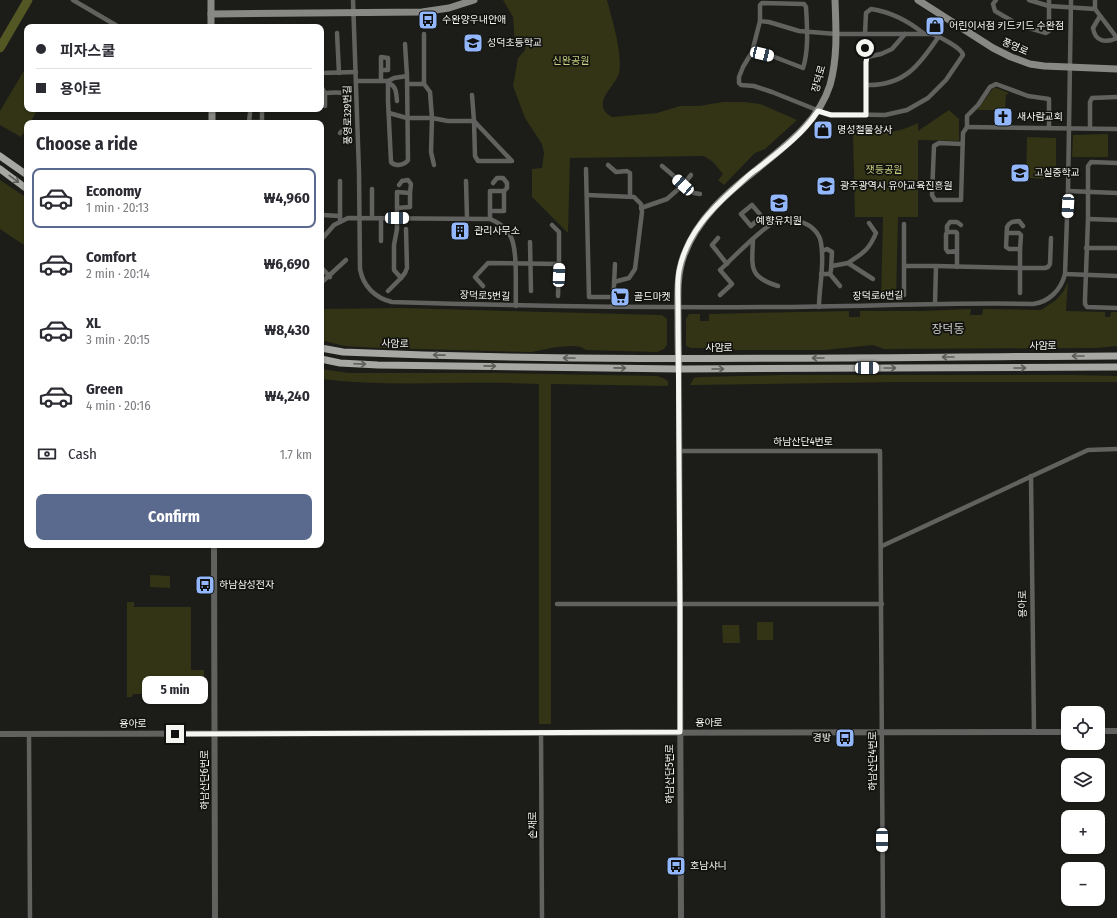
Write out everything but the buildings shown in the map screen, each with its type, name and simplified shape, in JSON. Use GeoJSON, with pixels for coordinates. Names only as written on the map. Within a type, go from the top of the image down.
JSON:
{"type":"FeatureCollection","features":[{"type":"Feature","properties":{"kind":"main road"},"geometry":{"type":"LineString","coordinates":[[211,0],[211,24]]}},
{"type":"Feature","properties":{"kind":"main road"},"geometry":{"type":"LineString","coordinates":[[211,14],[438,10],[462,5],[474,0]]}},
{"type":"Feature","properties":{"kind":"main road","name":"장덕로"},"geometry":{"type":"LineString","coordinates":[[679,369],[678,281],[682,262],[690,240],[700,224],[720,201],[793,140],[818,111],[830,83],[835,53],[835,0]]}},
{"type":"Feature","properties":{"kind":"main road","name":"풍영로"},"geometry":{"type":"LineString","coordinates":[[918,0],[1011,58],[1030,64],[1044,66],[1117,69]]}},
{"type":"Feature","properties":{"kind":"main road"},"geometry":{"type":"LineString","coordinates":[[0,156],[24,173]]}},
{"type":"Feature","properties":{"kind":"main road"},"geometry":{"type":"LineString","coordinates":[[0,169],[24,187]]}},
{"type":"Feature","properties":{"kind":"main road","name":"사암로"},"geometry":{"type":"LineString","coordinates":[[324,349],[342,352],[381,354],[531,358],[1117,356]]}},
{"type":"Feature","properties":{"kind":"main road"},"geometry":{"type":"LineString","coordinates":[[324,360],[340,363],[378,365],[679,369],[1117,367]]}},
{"type":"Feature","properties":{"kind":"street"},"geometry":{"type":"LineString","coordinates":[[73,0],[114,24]]}},
{"type":"Feature","properties":{"kind":"street","name":"풍영로329번길"},"geometry":{"type":"LineString","coordinates":[[353,0],[359,218]]}},
{"type":"Feature","properties":{"kind":"street"},"geometry":{"type":"LineString","coordinates":[[996,0],[993,6],[995,11],[1019,25],[1046,33],[1049,31],[1049,0]]}},
{"type":"Feature","properties":{"kind":"street"},"geometry":{"type":"LineString","coordinates":[[1029,0],[1049,6],[1095,9]]}},
{"type":"Feature","properties":{"kind":"street"},"geometry":{"type":"LineString","coordinates":[[1071,0],[1065,274],[1117,276]]}},
{"type":"Feature","properties":{"kind":"street"},"geometry":{"type":"LineString","coordinates":[[1095,0],[1095,9],[1117,38],[1107,41],[1100,40],[1096,36],[1093,28],[1100,16]]}},
{"type":"Feature","properties":{"kind":"street"},"geometry":{"type":"LineString","coordinates":[[752,52],[772,56],[803,68],[805,62],[807,32],[806,7],[804,4],[762,4],[760,6],[760,21],[752,52],[743,67],[739,77],[739,83],[741,85],[754,86],[831,115],[885,115],[907,110],[928,98],[946,80],[962,58],[963,54],[961,50],[939,36],[923,33],[836,34],[807,32],[760,21]]}},
{"type":"Feature","properties":{"kind":"street"},"geometry":{"type":"LineString","coordinates":[[866,34],[866,13],[870,9],[893,14],[905,20],[923,33]]}},
{"type":"Feature","properties":{"kind":"street"},"geometry":{"type":"LineString","coordinates":[[337,33],[339,73]]}},
{"type":"Feature","properties":{"kind":"street"},"geometry":{"type":"LineString","coordinates":[[424,34],[424,84],[430,92],[432,118],[431,152],[434,165]]}},
{"type":"Feature","properties":{"kind":"street"},"geometry":{"type":"LineString","coordinates":[[867,57],[881,54],[892,49],[905,34]]}},
{"type":"Feature","properties":{"kind":"street"},"geometry":{"type":"LineString","coordinates":[[866,85],[888,84],[910,73],[928,53],[939,36]]}},
{"type":"Feature","properties":{"kind":"street"},"geometry":{"type":"LineString","coordinates":[[388,82],[391,158],[393,164],[403,164],[408,160],[405,44]]}},
{"type":"Feature","properties":{"kind":"street"},"geometry":{"type":"LineString","coordinates":[[865,48],[867,57],[866,115]]}},
{"type":"Feature","properties":{"kind":"street"},"geometry":{"type":"LineString","coordinates":[[380,81],[381,70]]}},
{"type":"Feature","properties":{"kind":"street"},"geometry":{"type":"LineString","coordinates":[[324,73],[356,72]]}},
{"type":"Feature","properties":{"kind":"street"},"geometry":{"type":"LineString","coordinates":[[388,82],[394,78],[406,76]]}},
{"type":"Feature","properties":{"kind":"street"},"geometry":{"type":"LineString","coordinates":[[356,81],[380,81],[393,84],[397,101]]}},
{"type":"Feature","properties":{"kind":"street"},"geometry":{"type":"LineString","coordinates":[[407,84],[424,84]]}},
{"type":"Feature","properties":{"kind":"street"},"geometry":{"type":"LineString","coordinates":[[963,144],[939,143],[934,146],[932,195],[935,200],[961,200],[963,144],[963,133],[966,127],[967,116],[978,105],[990,87],[996,84],[1028,96],[1049,99],[1049,128]]}},
{"type":"Feature","properties":{"kind":"street"},"geometry":{"type":"LineString","coordinates":[[325,106],[325,93],[340,93],[346,95],[348,98],[347,126],[340,133]]}},
{"type":"Feature","properties":{"kind":"street"},"geometry":{"type":"LineString","coordinates":[[389,113],[407,118],[474,121],[512,161],[478,161],[476,159],[474,121],[472,95]]}},
{"type":"Feature","properties":{"kind":"street"},"geometry":{"type":"LineString","coordinates":[[1090,128],[1090,102],[1092,98],[1117,97]]}},
{"type":"Feature","properties":{"kind":"street"},"geometry":{"type":"LineString","coordinates":[[249,120],[250,113]]}},
{"type":"Feature","properties":{"kind":"street"},"geometry":{"type":"LineString","coordinates":[[966,127],[1117,129]]}},
{"type":"Feature","properties":{"kind":"street"},"geometry":{"type":"LineString","coordinates":[[1117,163],[1092,162],[1088,166],[1085,304],[1087,307],[1117,308]]}},
{"type":"Feature","properties":{"kind":"street"},"geometry":{"type":"LineString","coordinates":[[608,165],[616,172],[627,171],[630,173],[630,196]]}},
{"type":"Feature","properties":{"kind":"street"},"geometry":{"type":"LineString","coordinates":[[662,166],[683,185],[694,193],[700,194]]}},
{"type":"Feature","properties":{"kind":"street"},"geometry":{"type":"LineString","coordinates":[[586,169],[589,297],[613,297]]}},
{"type":"Feature","properties":{"kind":"street"},"geometry":{"type":"LineString","coordinates":[[641,208],[667,199],[683,185],[691,175]]}},
{"type":"Feature","properties":{"kind":"street"},"geometry":{"type":"LineString","coordinates":[[490,211],[504,212],[504,191],[507,188],[507,182],[503,178],[497,178],[493,182]]}},
{"type":"Feature","properties":{"kind":"street"},"geometry":{"type":"LineString","coordinates":[[397,208],[410,207],[411,184],[408,180],[402,181],[399,185]]}},
{"type":"Feature","properties":{"kind":"street"},"geometry":{"type":"LineString","coordinates":[[340,181],[340,222]]}},
{"type":"Feature","properties":{"kind":"street"},"geometry":{"type":"LineString","coordinates":[[466,181],[466,218]]}},
{"type":"Feature","properties":{"kind":"street"},"geometry":{"type":"LineString","coordinates":[[372,189],[372,218]]}},
{"type":"Feature","properties":{"kind":"street"},"geometry":{"type":"LineString","coordinates":[[490,219],[490,191],[504,191]]}},
{"type":"Feature","properties":{"kind":"street"},"geometry":{"type":"LineString","coordinates":[[1068,191],[1117,193]]}},
{"type":"Feature","properties":{"kind":"street"},"geometry":{"type":"LineString","coordinates":[[401,278],[394,270],[397,192],[410,193]]}},
{"type":"Feature","properties":{"kind":"street"},"geometry":{"type":"LineString","coordinates":[[587,195],[634,196],[641,204],[639,242],[635,269],[629,278],[614,282]]}},
{"type":"Feature","properties":{"kind":"street"},"geometry":{"type":"LineString","coordinates":[[762,216],[751,226],[741,214],[752,204],[762,216],[769,225]]}},
{"type":"Feature","properties":{"kind":"street"},"geometry":{"type":"LineString","coordinates":[[324,215],[340,216]]}},
{"type":"Feature","properties":{"kind":"street"},"geometry":{"type":"LineString","coordinates":[[324,237],[334,225],[348,218],[490,219],[502,225],[511,236],[515,263],[516,306]]}},
{"type":"Feature","properties":{"kind":"street","name":"장덕로5번길"},"geometry":{"type":"LineString","coordinates":[[359,218],[361,274],[368,288],[379,298],[392,302],[516,306],[678,307]]}},
{"type":"Feature","properties":{"kind":"street"},"geometry":{"type":"LineString","coordinates":[[382,218],[382,242]]}},
{"type":"Feature","properties":{"kind":"street"},"geometry":{"type":"LineString","coordinates":[[1088,220],[1117,220]]}},
{"type":"Feature","properties":{"kind":"street"},"geometry":{"type":"LineString","coordinates":[[720,296],[732,284],[720,270],[726,264],[769,225],[778,221],[798,221],[809,224],[819,236],[821,242],[822,251],[819,307]]}},
{"type":"Feature","properties":{"kind":"street"},"geometry":{"type":"LineString","coordinates":[[1020,248],[1006,247],[1007,233],[1009,224],[1012,222],[1020,221],[1023,226]]}},
{"type":"Feature","properties":{"kind":"street"},"geometry":{"type":"LineString","coordinates":[[957,252],[947,251],[947,226],[950,222],[957,222],[961,225]]}},
{"type":"Feature","properties":{"kind":"street"},"geometry":{"type":"LineString","coordinates":[[832,266],[848,263],[865,252],[876,233],[869,223]]}},
{"type":"Feature","properties":{"kind":"street"},"geometry":{"type":"LineString","coordinates":[[904,224],[904,295]]}},
{"type":"Feature","properties":{"kind":"street"},"geometry":{"type":"LineString","coordinates":[[552,225],[559,232],[558,296]]}},
{"type":"Feature","properties":{"kind":"street"},"geometry":{"type":"LineString","coordinates":[[388,291],[401,278],[407,268],[406,229]]}},
{"type":"Feature","properties":{"kind":"street"},"geometry":{"type":"LineString","coordinates":[[947,232],[957,232],[957,267]]}},
{"type":"Feature","properties":{"kind":"street"},"geometry":{"type":"LineString","coordinates":[[1007,233],[1019,233],[1021,235],[1020,292]]}},
{"type":"Feature","properties":{"kind":"street"},"geometry":{"type":"LineString","coordinates":[[718,238],[712,245],[726,264]]}},
{"type":"Feature","properties":{"kind":"street"},"geometry":{"type":"LineString","coordinates":[[904,266],[1048,267],[1050,264],[1051,238]]}},
{"type":"Feature","properties":{"kind":"street"},"geometry":{"type":"LineString","coordinates":[[754,239],[753,269],[759,278],[778,286]]}},
{"type":"Feature","properties":{"kind":"street"},"geometry":{"type":"LineString","coordinates":[[530,242],[531,291]]}},
{"type":"Feature","properties":{"kind":"street"},"geometry":{"type":"LineString","coordinates":[[1086,248],[1117,248]]}},
{"type":"Feature","properties":{"kind":"street"},"geometry":{"type":"LineString","coordinates":[[822,251],[828,249],[832,252],[832,266],[830,274]]}},
{"type":"Feature","properties":{"kind":"street"},"geometry":{"type":"LineString","coordinates":[[324,281],[330,277],[346,260]]}},
{"type":"Feature","properties":{"kind":"street"},"geometry":{"type":"LineString","coordinates":[[483,286],[475,277],[488,263],[559,264]]}},
{"type":"Feature","properties":{"kind":"street"},"geometry":{"type":"LineString","coordinates":[[848,263],[873,279]]}},
{"type":"Feature","properties":{"kind":"street"},"geometry":{"type":"LineString","coordinates":[[613,306],[615,264]]}},
{"type":"Feature","properties":{"kind":"street"},"geometry":{"type":"LineString","coordinates":[[935,304],[936,266]]}},
{"type":"Feature","properties":{"kind":"street"},"geometry":{"type":"LineString","coordinates":[[324,270],[330,277]]}},
{"type":"Feature","properties":{"kind":"street"},"geometry":{"type":"LineString","coordinates":[[821,274],[830,274]]}},
{"type":"Feature","properties":{"kind":"street"},"geometry":{"type":"LineString","coordinates":[[830,274],[840,286]]}},
{"type":"Feature","properties":{"kind":"street","name":"장덕로6번길"},"geometry":{"type":"LineString","coordinates":[[678,307],[819,307],[1040,303],[1054,294],[1060,286],[1065,274]]}},
{"type":"Feature","properties":{"kind":"street","name":"하남산단5번로"},"geometry":{"type":"LineString","coordinates":[[679,369],[680,918]]}},
{"type":"Feature","properties":{"kind":"street"},"geometry":{"type":"LineString","coordinates":[[882,546],[1088,450],[1117,449]]}},
{"type":"Feature","properties":{"kind":"street","name":"하남산단4번로"},"geometry":{"type":"LineString","coordinates":[[679,452],[880,451],[882,546],[882,918]]}},
{"type":"Feature","properties":{"kind":"street","name":"용아로"},"geometry":{"type":"LineString","coordinates":[[1031,476],[1034,732]]}},
{"type":"Feature","properties":{"kind":"street","name":"하남산단6번로"},"geometry":{"type":"LineString","coordinates":[[214,548],[215,918]]}},
{"type":"Feature","properties":{"kind":"street"},"geometry":{"type":"LineString","coordinates":[[557,604],[882,604]]}},
{"type":"Feature","properties":{"kind":"street"},"geometry":{"type":"LineString","coordinates":[[1105,731],[1117,731]]}},
{"type":"Feature","properties":{"kind":"street","name":"손재로"},"geometry":{"type":"LineString","coordinates":[[541,732],[542,918]]}},
{"type":"Feature","properties":{"kind":"street","name":"용아로"},"geometry":{"type":"LineString","coordinates":[[0,734],[1061,732]]}},
{"type":"Feature","properties":{"kind":"street"},"geometry":{"type":"LineString","coordinates":[[30,734],[30,918]]}},
{"type":"Feature","properties":{"kind":"green space","name":"신완공원"},"geometry":{"type":"Polygon","coordinates":[[[503,0],[607,0],[620,56],[619,73],[603,101],[603,106],[606,112],[612,117],[657,113],[680,106],[699,106],[723,102],[745,102],[760,104],[797,120],[765,149],[755,153],[724,185],[718,180],[723,174],[713,162],[704,156],[570,158],[568,233],[532,197],[532,169],[542,168],[544,153],[542,144],[525,118],[513,86],[518,58],[525,50],[526,44],[523,39],[515,44],[513,17],[503,0]]]}},
{"type":"Feature","properties":{"kind":"green space"},"geometry":{"type":"Polygon","coordinates":[[[24,71],[24,112],[36,112],[32,120],[24,120],[24,132],[21,137],[0,125],[0,111],[24,71]]]}},
{"type":"Feature","properties":{"kind":"green space"},"geometry":{"type":"Polygon","coordinates":[[[994,87],[1009,93],[1006,95],[1005,111],[977,110],[994,87]]]}},
{"type":"Feature","properties":{"kind":"green space","name":"잿등공원"},"geometry":{"type":"Polygon","coordinates":[[[949,110],[959,119],[959,141],[918,140],[918,217],[898,217],[896,299],[881,300],[883,217],[855,217],[853,133],[878,133],[894,131],[910,127],[918,123],[918,131],[949,110]]]}},
{"type":"Feature","properties":{"kind":"green space"},"geometry":{"type":"Polygon","coordinates":[[[1108,134],[1108,157],[1072,157],[1073,135],[1108,134]]]}},
{"type":"Feature","properties":{"kind":"green space"},"geometry":{"type":"Polygon","coordinates":[[[1027,137],[1056,138],[1056,179],[1026,178],[1027,137]]]}},
{"type":"Feature","properties":{"kind":"green space"},"geometry":{"type":"Polygon","coordinates":[[[0,180],[24,196],[24,245],[0,229],[0,180]]]}},
{"type":"Feature","properties":{"kind":"green space"},"geometry":{"type":"Polygon","coordinates":[[[1068,282],[1066,311],[1105,312],[1105,317],[1110,317],[1111,312],[1117,312],[1117,346],[1097,348],[884,349],[873,345],[825,350],[737,350],[724,348],[691,348],[686,346],[686,319],[689,314],[700,314],[700,321],[709,321],[709,314],[849,311],[849,317],[860,317],[860,311],[971,309],[970,315],[982,315],[983,309],[1041,310],[1056,300],[1063,292],[1068,282]]]}},
{"type":"Feature","properties":{"kind":"green space"},"geometry":{"type":"Polygon","coordinates":[[[400,308],[662,315],[667,319],[667,345],[664,349],[657,352],[586,350],[581,347],[574,346],[557,347],[531,352],[344,346],[324,341],[324,309],[400,308]]]}},
{"type":"Feature","properties":{"kind":"green space"},"geometry":{"type":"Polygon","coordinates":[[[324,369],[349,373],[497,373],[657,376],[668,381],[668,386],[551,384],[551,724],[539,724],[539,384],[348,382],[324,379],[324,369]]]}},
{"type":"Feature","properties":{"kind":"green space"},"geometry":{"type":"Polygon","coordinates":[[[784,375],[1074,375],[1117,376],[1117,382],[900,382],[690,385],[694,378],[699,377],[784,375]]]}},
{"type":"Feature","properties":{"kind":"green space"},"geometry":{"type":"Polygon","coordinates":[[[150,575],[170,576],[170,588],[150,587],[150,575]]]}},
{"type":"Feature","properties":{"kind":"green space"},"geometry":{"type":"Polygon","coordinates":[[[127,602],[134,602],[134,607],[191,607],[191,670],[204,670],[204,699],[191,699],[190,694],[133,694],[132,697],[127,697],[127,602]]]}},
{"type":"Feature","properties":{"kind":"green space"},"geometry":{"type":"Polygon","coordinates":[[[757,622],[773,622],[773,640],[757,640],[757,622]]]}},
{"type":"Feature","properties":{"kind":"green space"},"geometry":{"type":"Polygon","coordinates":[[[722,625],[739,625],[740,643],[723,643],[722,625]]]}},
{"type":"Feature","properties":{"kind":"waterway"},"geometry":{"type":"LineString","coordinates":[[0,48],[28,0]]}},
{"type":"Feature","properties":{"kind":"place","name":"수완양우내안애"},"geometry":{"type":"Point","coordinates":[428,20]}},
{"type":"Feature","properties":{"kind":"place","name":"어린이서점 키드키드 수완점"},"geometry":{"type":"Point","coordinates":[935,26]}},
{"type":"Feature","properties":{"kind":"place","name":"성덕초등학교"},"geometry":{"type":"Point","coordinates":[473,43]}},
{"type":"Feature","properties":{"kind":"place","name":"새사람교회"},"geometry":{"type":"Point","coordinates":[1003,117]}},
{"type":"Feature","properties":{"kind":"place","name":"명성철물상사"},"geometry":{"type":"Point","coordinates":[823,130]}},
{"type":"Feature","properties":{"kind":"place","name":"고실중학교"},"geometry":{"type":"Point","coordinates":[1020,173]}},
{"type":"Feature","properties":{"kind":"place","name":"광주광역시 유아교육진흥원"},"geometry":{"type":"Point","coordinates":[826,186]}},
{"type":"Feature","properties":{"kind":"place","name":"예향유치원"},"geometry":{"type":"Point","coordinates":[779,203]}},
{"type":"Feature","properties":{"kind":"place","name":"관리사무소"},"geometry":{"type":"Point","coordinates":[460,231]}},
{"type":"Feature","properties":{"kind":"place","name":"골드마켓"},"geometry":{"type":"Point","coordinates":[620,297]}},
{"type":"Feature","properties":{"kind":"place","name":"하남삼성전자"},"geometry":{"type":"Point","coordinates":[205,585]}},
{"type":"Feature","properties":{"kind":"place","name":"경방"},"geometry":{"type":"Point","coordinates":[845,738]}},
{"type":"Feature","properties":{"kind":"place","name":"호남샤니"},"geometry":{"type":"Point","coordinates":[676,866]}},
{"type":"Feature","properties":{"kind":"district","name":"장덕동"},"geometry":{"type":"Point","coordinates":[948,329]}},
{"type":"Feature","properties":{"kind":"route"},"geometry":{"type":"LineString","coordinates":[[175,734],[680,732],[679,272],[690,240],[712,209],[757,169],[793,140],[805,128],[818,111],[831,115],[866,115],[867,57],[865,54],[865,48]]}}]}
